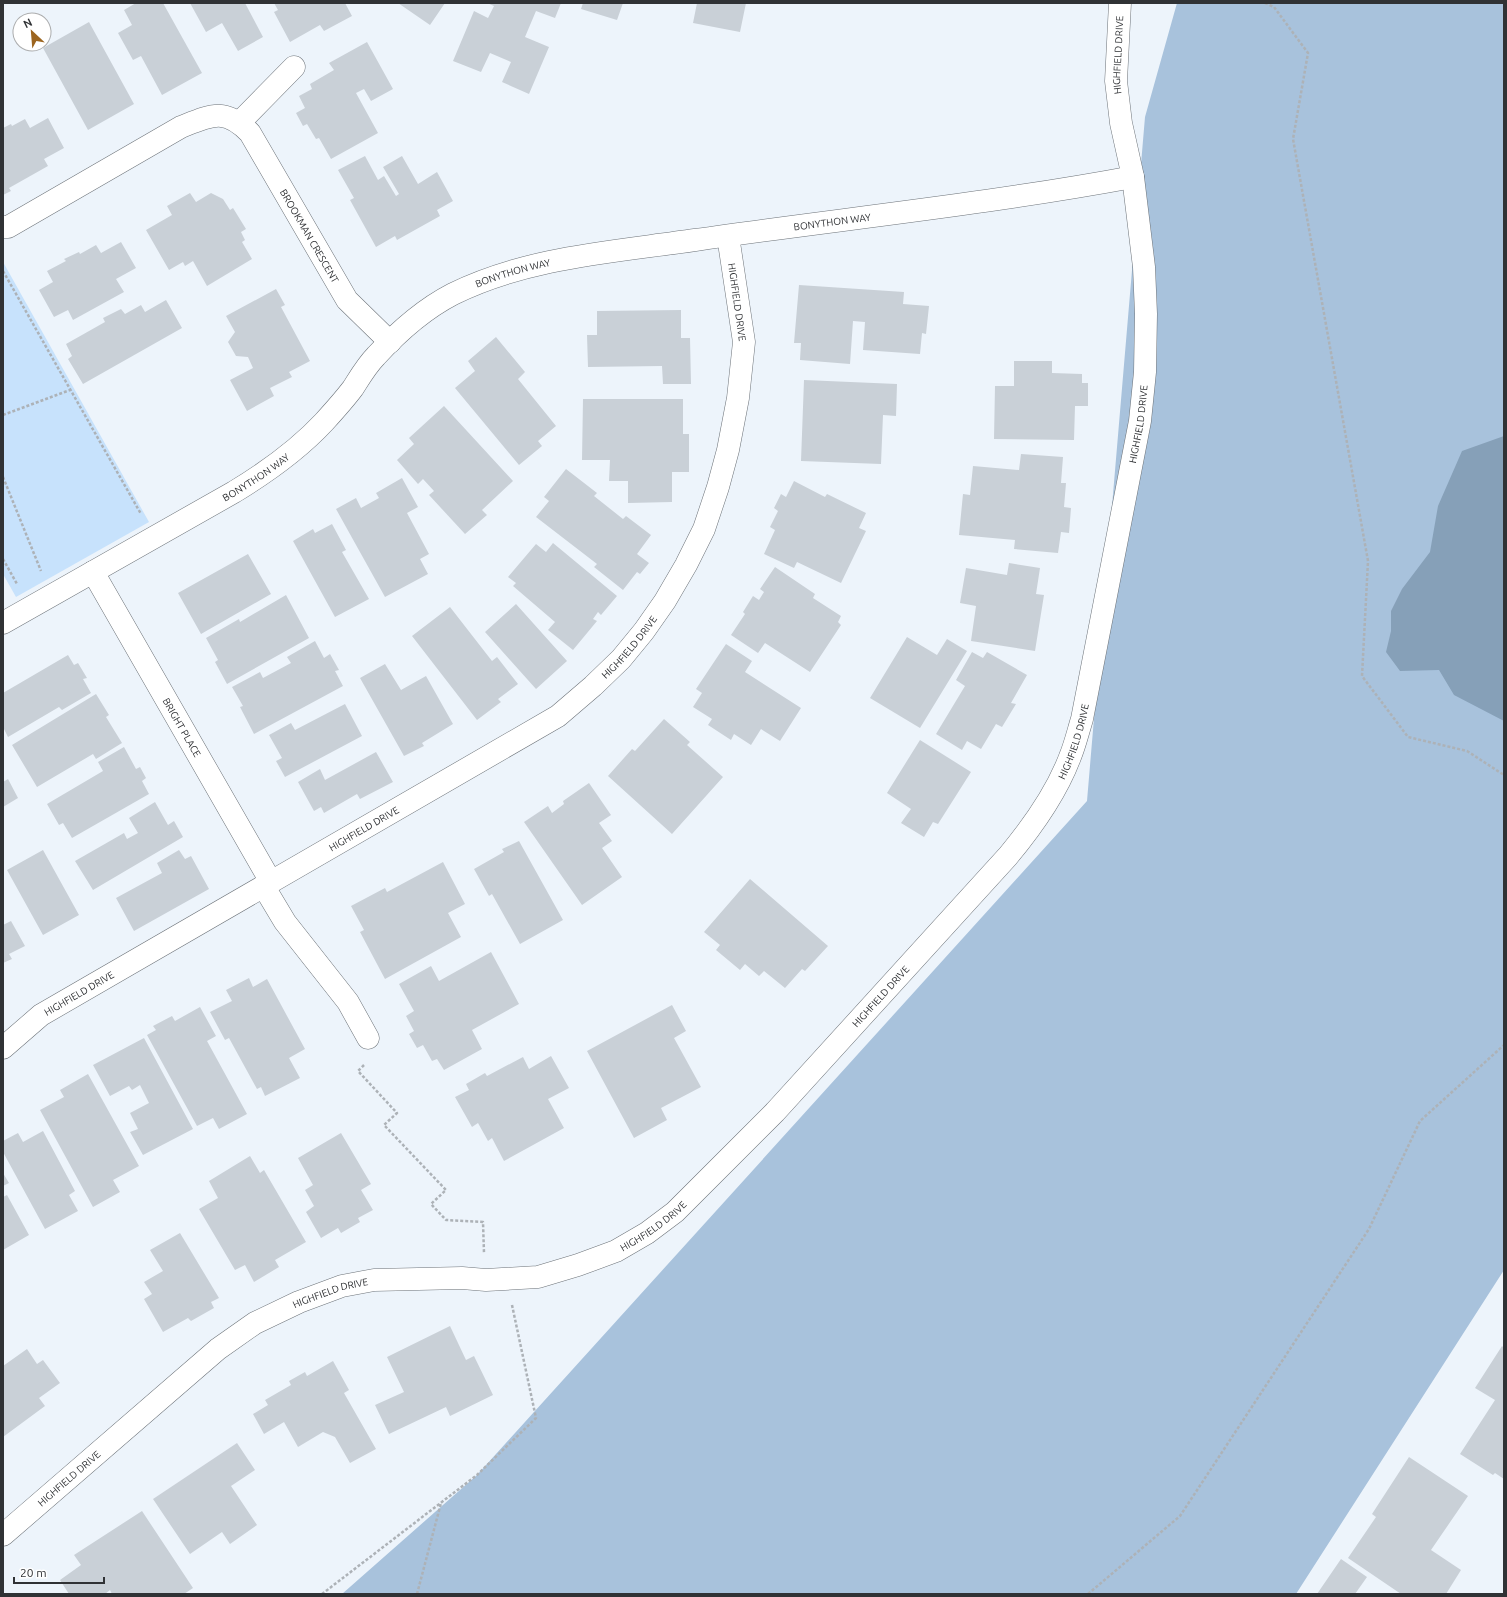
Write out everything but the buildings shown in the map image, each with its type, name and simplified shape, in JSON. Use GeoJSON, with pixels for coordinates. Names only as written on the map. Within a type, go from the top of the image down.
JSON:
{"type":"FeatureCollection","features":[{"type":"Feature","properties":{"kind":"street","name":"HIGHFIELD DRIVE"},"geometry":{"type":"LineString","coordinates":[[3,1535],[218,1349],[255,1323],[299,1302],[342,1286],[374,1280],[462,1278],[506,1280],[538,1277],[578,1265],[616,1251],[647,1233],[675,1212],[775,1112],[1008,856],[1032,827],[1055,789],[1070,757],[1082,719],[1140,421],[1145,372],[1146,314],[1144,267],[1133,177],[1121,123],[1116,81],[1120,3]]}},
{"type":"Feature","properties":{"kind":"street"},"geometry":{"type":"LineString","coordinates":[[3,227],[8,227],[181,127],[206,117],[224,115],[240,122],[294,67]]}},
{"type":"Feature","properties":{"kind":"street","name":"BROOKMAN CRESCENT"},"geometry":{"type":"LineString","coordinates":[[240,122],[250,133],[347,300],[390,342]]}},
{"type":"Feature","properties":{"kind":"street","name":"BONYTHON WAY"},"geometry":{"type":"LineString","coordinates":[[3,623],[154,538],[270,470],[299,448],[325,421],[350,392],[375,357],[411,321],[452,295],[496,276],[550,261],[1063,190],[1133,177]]}},
{"type":"Feature","properties":{"kind":"street","name":"HIGHFIELD DRIVE"},"geometry":{"type":"LineString","coordinates":[[3,1048],[41,1015],[558,716],[593,686],[621,659],[665,601],[686,565],[704,529],[718,487],[738,398],[744,342],[728,236]]}},
{"type":"Feature","properties":{"kind":"street","name":"BRIGHT PLACE"},"geometry":{"type":"LineString","coordinates":[[93,572],[267,884]]}},
{"type":"Feature","properties":{"kind":"street"},"geometry":{"type":"LineString","coordinates":[[267,884],[285,922],[348,1002],[368,1038]]}},
{"type":"Feature","properties":{"kind":"path"},"geometry":{"type":"LineString","coordinates":[[1265,3],[1274,7],[1308,54],[1293,139],[1368,561],[1362,676],[1408,737],[1467,751],[1504,775]]}},
{"type":"Feature","properties":{"kind":"path"},"geometry":{"type":"LineString","coordinates":[[3,271],[154,538]]}},
{"type":"Feature","properties":{"kind":"path"},"geometry":{"type":"LineString","coordinates":[[3,416],[70,390]]}},
{"type":"Feature","properties":{"kind":"path"},"geometry":{"type":"LineString","coordinates":[[3,477],[51,596]]}},
{"type":"Feature","properties":{"kind":"path"},"geometry":{"type":"LineString","coordinates":[[368,1038],[372,1037],[379,1050],[358,1071],[398,1113],[384,1125],[446,1190],[431,1204],[446,1220],[483,1222],[484,1243]]}},
{"type":"Feature","properties":{"kind":"path"},"geometry":{"type":"LineString","coordinates":[[1088,1594],[1180,1516],[1369,1229],[1420,1121],[1504,1045]]}},
{"type":"Feature","properties":{"kind":"path"},"geometry":{"type":"LineString","coordinates":[[322,1594],[477,1475],[536,1418],[506,1280]]}},
{"type":"Feature","properties":{"kind":"path"},"geometry":{"type":"LineString","coordinates":[[417,1594],[441,1503]]}},
{"type":"Feature","properties":{"kind":"shaded area"},"geometry":{"type":"Polygon","coordinates":[[[1177,3],[1504,3],[1504,1270],[1296,1594],[342,1594],[477,1475],[1087,801],[1145,117],[1177,3]]]}},
{"type":"Feature","properties":{"kind":"shaded area"},"geometry":{"type":"Polygon","coordinates":[[[3,262],[149,522],[16,597],[3,574],[3,262]]]}},
{"type":"Feature","properties":{"kind":"shaded area"},"geometry":{"type":"Polygon","coordinates":[[[1504,436],[1504,721],[1454,695],[1439,670],[1400,671],[1386,652],[1391,631],[1391,611],[1402,589],[1430,552],[1438,506],[1462,451],[1504,436]]]}}]}
